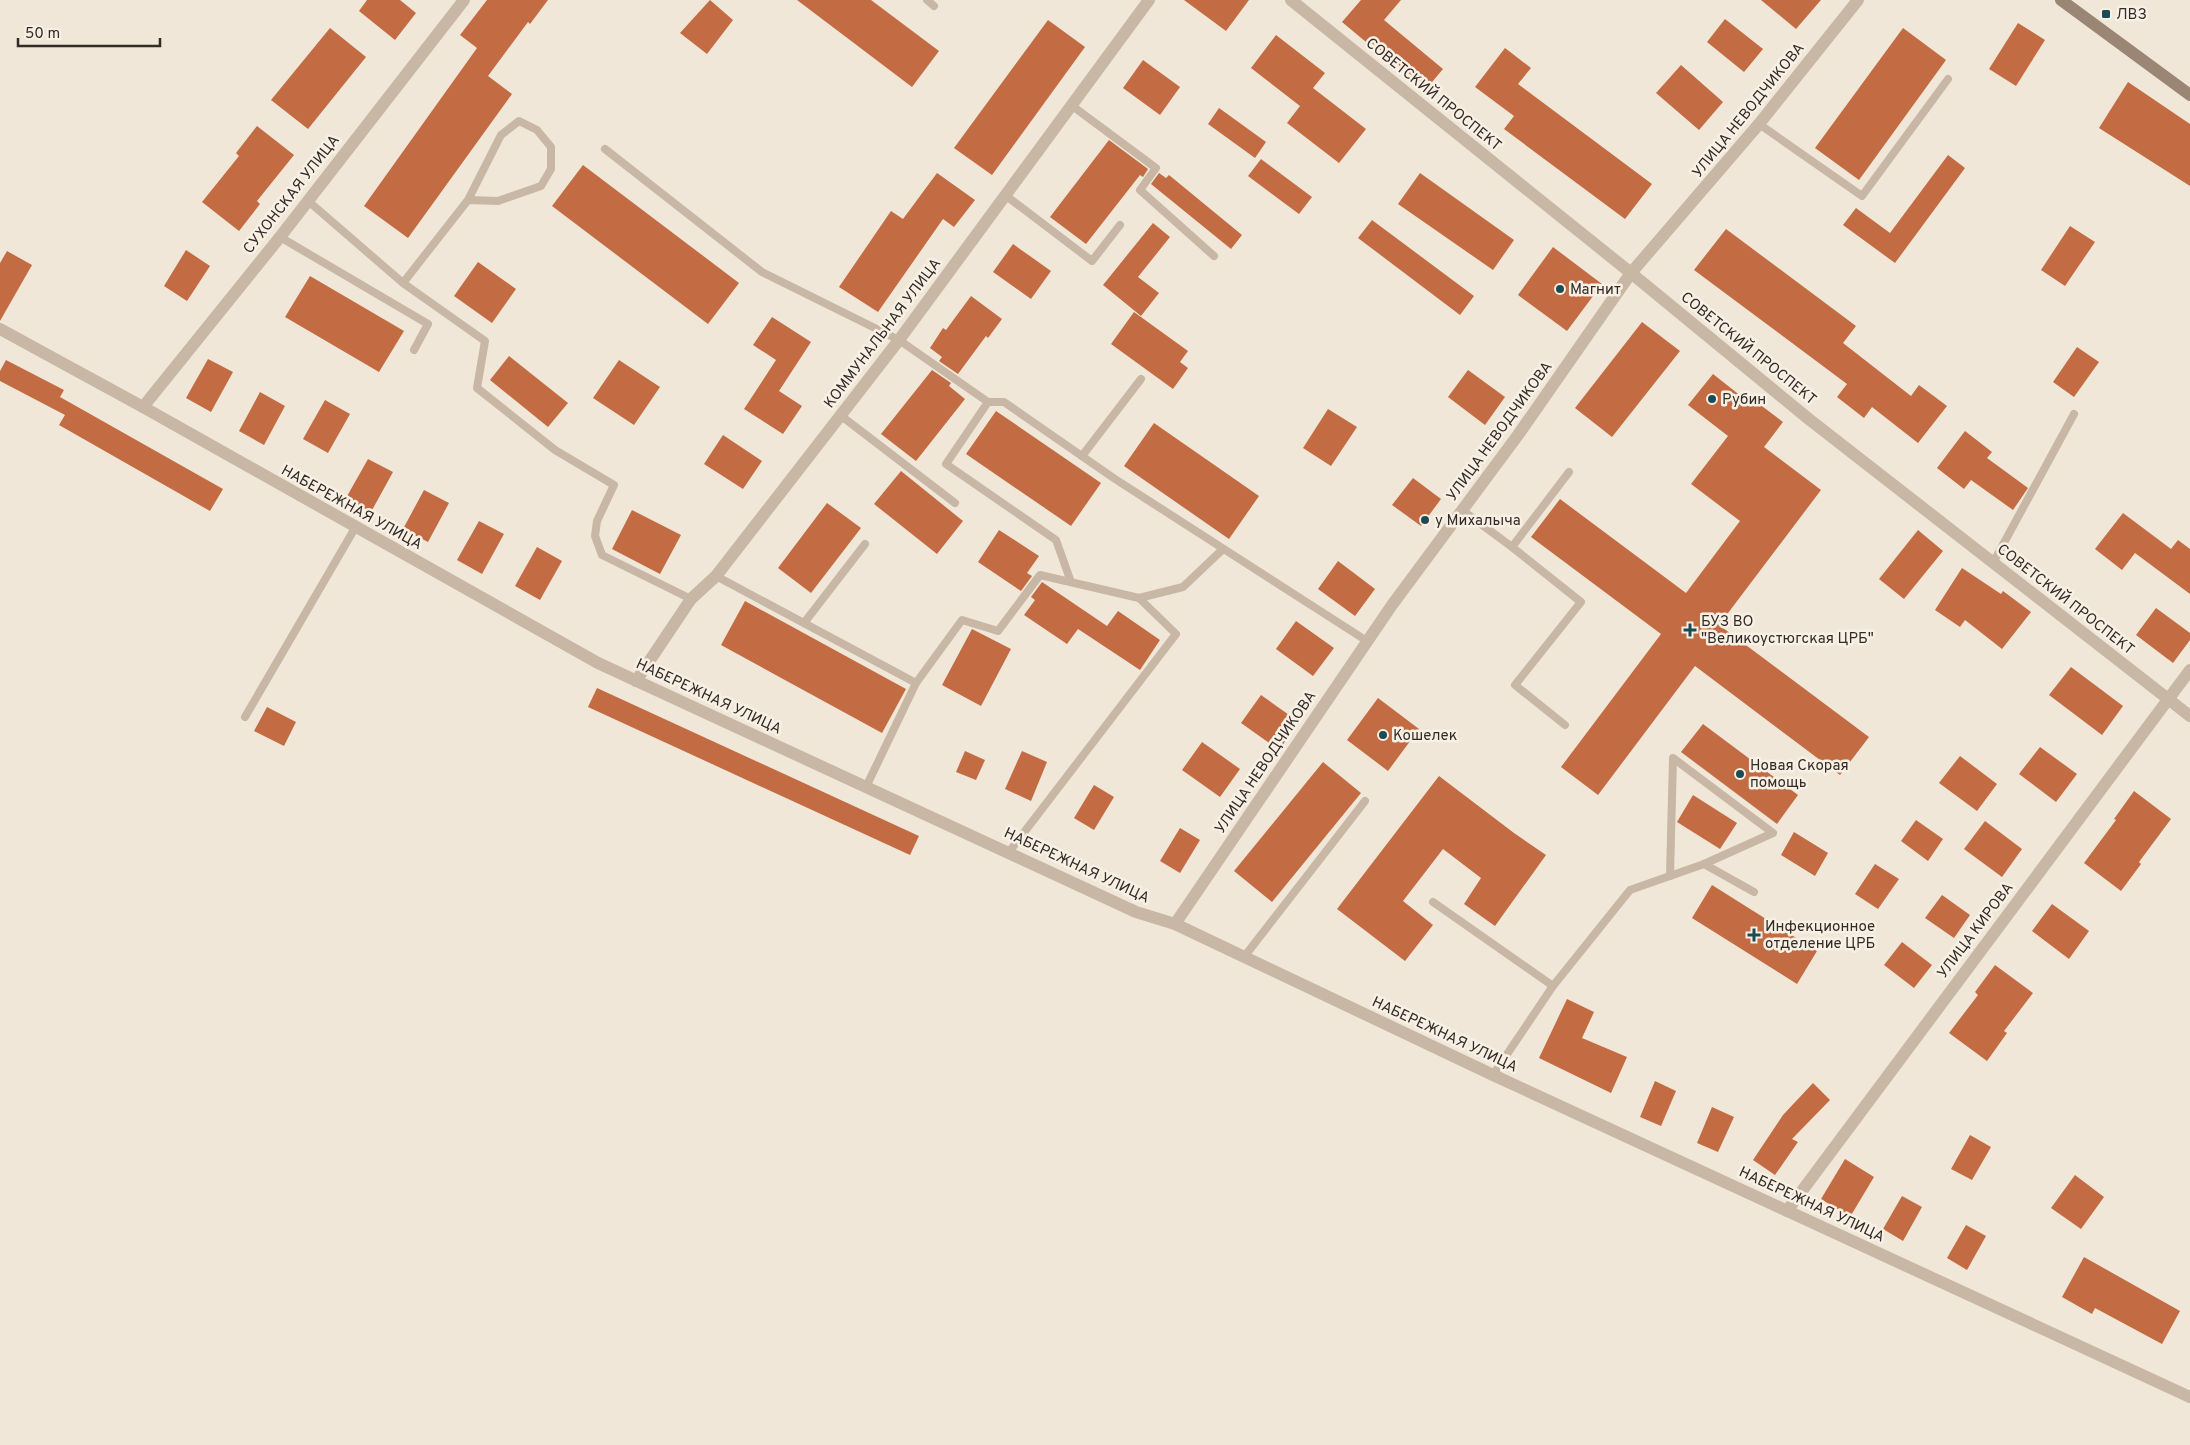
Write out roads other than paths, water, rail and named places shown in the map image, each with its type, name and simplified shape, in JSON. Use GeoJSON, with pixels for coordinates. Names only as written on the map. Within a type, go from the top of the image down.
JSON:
{"type":"FeatureCollection","features":[{"type":"Feature","properties":{"kind":"main road"},"geometry":{"type":"LineString","coordinates":[[2061,0],[2190,96]]}},
{"type":"Feature","properties":{"kind":"street","name":"СУХОНСКАЯ УЛИЦА"},"geometry":{"type":"LineString","coordinates":[[143,407],[280,236],[464,0]]}},
{"type":"Feature","properties":{"kind":"street","name":"КОММУНАЛЬНАЯ УЛИЦА"},"geometry":{"type":"LineString","coordinates":[[636,681],[692,599],[716,576],[899,340],[1149,0]]}},
{"type":"Feature","properties":{"kind":"street","name":"СОВЕТСКИЙ ПРОСПЕКТ"},"geometry":{"type":"LineString","coordinates":[[1292,0],[1810,420],[2190,716]]}},
{"type":"Feature","properties":{"kind":"street","name":"УЛИЦА НЕВОДЧИКОВА"},"geometry":{"type":"LineString","coordinates":[[1175,924],[1367,641],[1518,435],[1631,273],[1759,124],[1858,0]]}},
{"type":"Feature","properties":{"kind":"street","name":"НАБЕРЕЖНАЯ УЛИЦА"},"geometry":{"type":"LineString","coordinates":[[0,329],[143,407],[598,663],[1136,912],[1175,924],[1493,1075],[2190,1397]]}},
{"type":"Feature","properties":{"kind":"street","name":"УЛИЦА КИРОВА"},"geometry":{"type":"LineString","coordinates":[[1787,1211],[2190,670]]}},
{"type":"Feature","properties":{"kind":"lane"},"geometry":{"type":"LineString","coordinates":[[927,0],[934,6]]}},
{"type":"Feature","properties":{"kind":"lane"},"geometry":{"type":"LineString","coordinates":[[1759,124],[1862,196],[1948,80]]}},
{"type":"Feature","properties":{"kind":"lane"},"geometry":{"type":"LineString","coordinates":[[1071,105],[1156,168],[1140,190],[1214,256]]}},
{"type":"Feature","properties":{"kind":"lane"},"geometry":{"type":"LineString","coordinates":[[403,283],[468,200],[501,135],[519,121],[537,130],[551,146],[551,169],[541,186],[498,201],[468,200]]}},
{"type":"Feature","properties":{"kind":"lane"},"geometry":{"type":"LineString","coordinates":[[605,149],[762,272],[899,340],[988,402],[1004,402],[1223,549],[1367,641]]}},
{"type":"Feature","properties":{"kind":"lane"},"geometry":{"type":"LineString","coordinates":[[1005,194],[1092,261],[1120,225]]}},
{"type":"Feature","properties":{"kind":"lane"},"geometry":{"type":"LineString","coordinates":[[307,200],[403,283],[485,342],[477,388],[555,450],[614,485],[596,520],[594,536],[602,555],[692,599]]}},
{"type":"Feature","properties":{"kind":"lane"},"geometry":{"type":"LineString","coordinates":[[280,236],[428,324],[414,350]]}},
{"type":"Feature","properties":{"kind":"lane"},"geometry":{"type":"LineString","coordinates":[[1082,456],[1141,380]]}},
{"type":"Feature","properties":{"kind":"lane"},"geometry":{"type":"LineString","coordinates":[[988,402],[946,464],[1056,540],[1071,582]]}},
{"type":"Feature","properties":{"kind":"lane"},"geometry":{"type":"LineString","coordinates":[[1993,563],[2074,414]]}},
{"type":"Feature","properties":{"kind":"lane"},"geometry":{"type":"LineString","coordinates":[[840,415],[955,503]]}},
{"type":"Feature","properties":{"kind":"lane"},"geometry":{"type":"LineString","coordinates":[[1512,547],[1569,472]]}},
{"type":"Feature","properties":{"kind":"lane"},"geometry":{"type":"LineString","coordinates":[[1462,510],[1581,602],[1515,685],[1564,725]]}},
{"type":"Feature","properties":{"kind":"lane"},"geometry":{"type":"LineString","coordinates":[[245,717],[355,528]]}},
{"type":"Feature","properties":{"kind":"lane"},"geometry":{"type":"LineString","coordinates":[[804,623],[865,544]]}},
{"type":"Feature","properties":{"kind":"lane"},"geometry":{"type":"LineString","coordinates":[[866,787],[916,683],[962,620],[998,631],[1040,575],[1139,598],[1183,587],[1223,549]]}},
{"type":"Feature","properties":{"kind":"lane"},"geometry":{"type":"LineString","coordinates":[[716,576],[916,683]]}},
{"type":"Feature","properties":{"kind":"lane"},"geometry":{"type":"LineString","coordinates":[[1009,852],[1176,634],[1139,598]]}},
{"type":"Feature","properties":{"kind":"lane"},"geometry":{"type":"LineString","coordinates":[[1493,1075],[1553,986],[1630,890],[1670,876],[1704,864],[1773,833],[1673,758],[1670,876]]}},
{"type":"Feature","properties":{"kind":"lane"},"geometry":{"type":"LineString","coordinates":[[1244,957],[1365,801]]}},
{"type":"Feature","properties":{"kind":"lane"},"geometry":{"type":"LineString","coordinates":[[1704,864],[1754,892]]}},
{"type":"Feature","properties":{"kind":"lane"},"geometry":{"type":"LineString","coordinates":[[1433,902],[1553,986]]}},
{"type":"Feature","properties":{"kind":"place","name":"ЛВЗ"},"geometry":{"type":"Point","coordinates":[2106,14]}},
{"type":"Feature","properties":{"kind":"place","name":"Магнит"},"geometry":{"type":"Point","coordinates":[1560,289]}},
{"type":"Feature","properties":{"kind":"place","name":"Рубин"},"geometry":{"type":"Point","coordinates":[1712,399]}},
{"type":"Feature","properties":{"kind":"place","name":"у Михалыча"},"geometry":{"type":"Point","coordinates":[1425,520]}},
{"type":"Feature","properties":{"kind":"place","name":"БУЗ ВО \"Великоустюгская ЦРБ\""},"geometry":{"type":"Point","coordinates":[1690,630]}},
{"type":"Feature","properties":{"kind":"place","name":"Кошелек"},"geometry":{"type":"Point","coordinates":[1383,735]}},
{"type":"Feature","properties":{"kind":"place","name":"Новая Скорая помощь"},"geometry":{"type":"Point","coordinates":[1740,774]}},
{"type":"Feature","properties":{"kind":"place","name":"Инфекционное отделение ЦРБ"},"geometry":{"type":"Point","coordinates":[1754,935]}}]}
